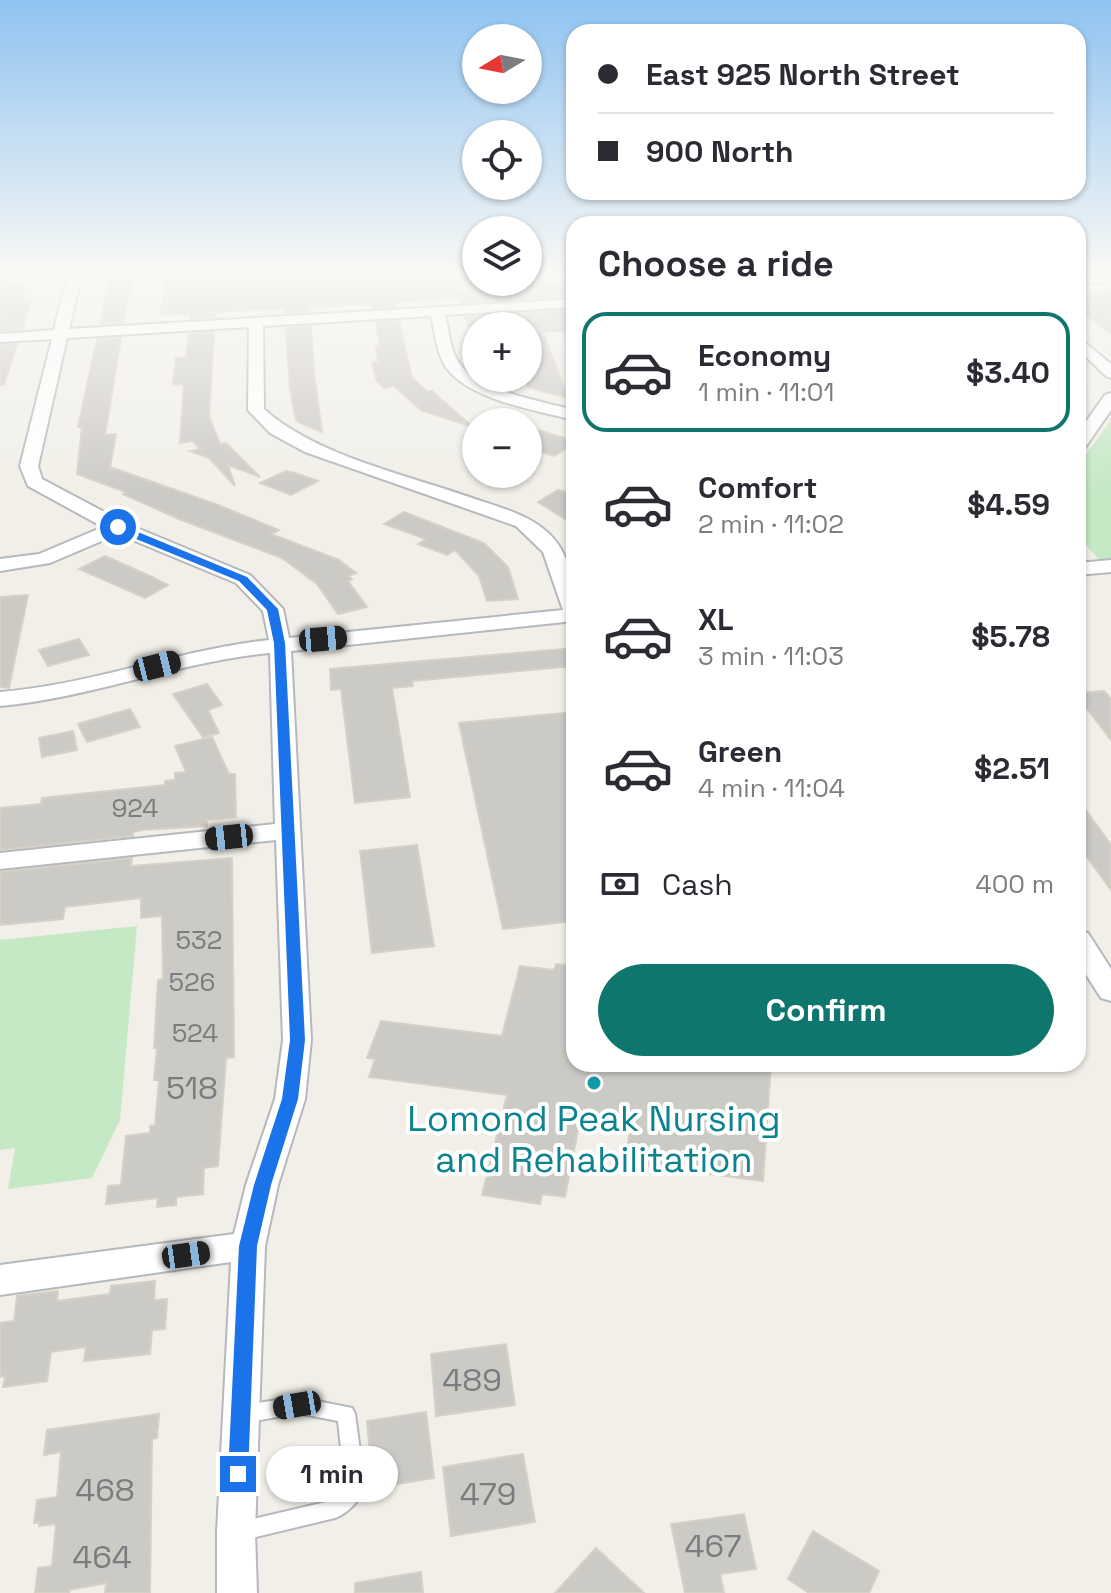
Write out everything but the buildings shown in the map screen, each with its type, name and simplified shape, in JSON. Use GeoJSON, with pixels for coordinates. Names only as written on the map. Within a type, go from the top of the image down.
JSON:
{"type":"FeatureCollection","features":[{"type":"Feature","properties":{"kind":"street"},"geometry":{"type":"LineString","coordinates":[[56,346],[29,466],[34,482],[118,527],[243,579],[273,609],[280,643],[297,1040],[290,1099],[262,1185],[248,1246],[236,1532],[237,1593]]}},
{"type":"Feature","properties":{"kind":"street"},"geometry":{"type":"LineString","coordinates":[[256,346],[256,410],[276,429],[311,448],[523,522],[552,550],[566,591]]}},
{"type":"Feature","properties":{"kind":"street"},"geometry":{"type":"LineString","coordinates":[[447,346],[452,365],[466,380],[566,413]]}},
{"type":"Feature","properties":{"kind":"street"},"geometry":{"type":"LineString","coordinates":[[1086,348],[1111,373]]}},
{"type":"Feature","properties":{"kind":"street"},"geometry":{"type":"LineString","coordinates":[[1094,355],[1111,354]]}},
{"type":"Feature","properties":{"kind":"street"},"geometry":{"type":"LineString","coordinates":[[1086,434],[1111,398]]}},
{"type":"Feature","properties":{"kind":"street"},"geometry":{"type":"LineString","coordinates":[[0,565],[43,559],[118,527]]}},
{"type":"Feature","properties":{"kind":"street"},"geometry":{"type":"LineString","coordinates":[[0,699],[38,696],[217,652],[280,643],[566,616]]}},
{"type":"Feature","properties":{"kind":"street"},"geometry":{"type":"LineString","coordinates":[[0,861],[287,831]]}},
{"type":"Feature","properties":{"kind":"street"},"geometry":{"type":"LineString","coordinates":[[1086,952],[1111,991]]}},
{"type":"Feature","properties":{"kind":"street"},"geometry":{"type":"LineString","coordinates":[[0,1280],[248,1246]]}},
{"type":"Feature","properties":{"kind":"lane"},"geometry":{"type":"LineString","coordinates":[[236,1532],[335,1509],[355,1488],[346,1414],[297,1405],[240,1415]]}},
{"type":"Feature","properties":{"kind":"green space"},"geometry":{"type":"Polygon","coordinates":[[[1111,420],[1111,560],[1100,561],[1086,545],[1086,454],[1111,420]]]}},
{"type":"Feature","properties":{"kind":"green space"},"geometry":{"type":"Polygon","coordinates":[[[137,926],[120,1120],[92,1178],[8,1189],[15,1148],[0,1150],[0,940],[137,926]]]}},
{"type":"Feature","properties":{"kind":"place","name":"Lomond Peak Nursing and Rehabilitation"},"geometry":{"type":"Point","coordinates":[594,1083]}},
{"type":"Feature","properties":{"kind":"route"},"geometry":{"type":"LineString","coordinates":[[118,527],[243,579],[273,609],[280,643],[297,1040],[290,1099],[262,1185],[248,1246],[238,1474]]}}]}
